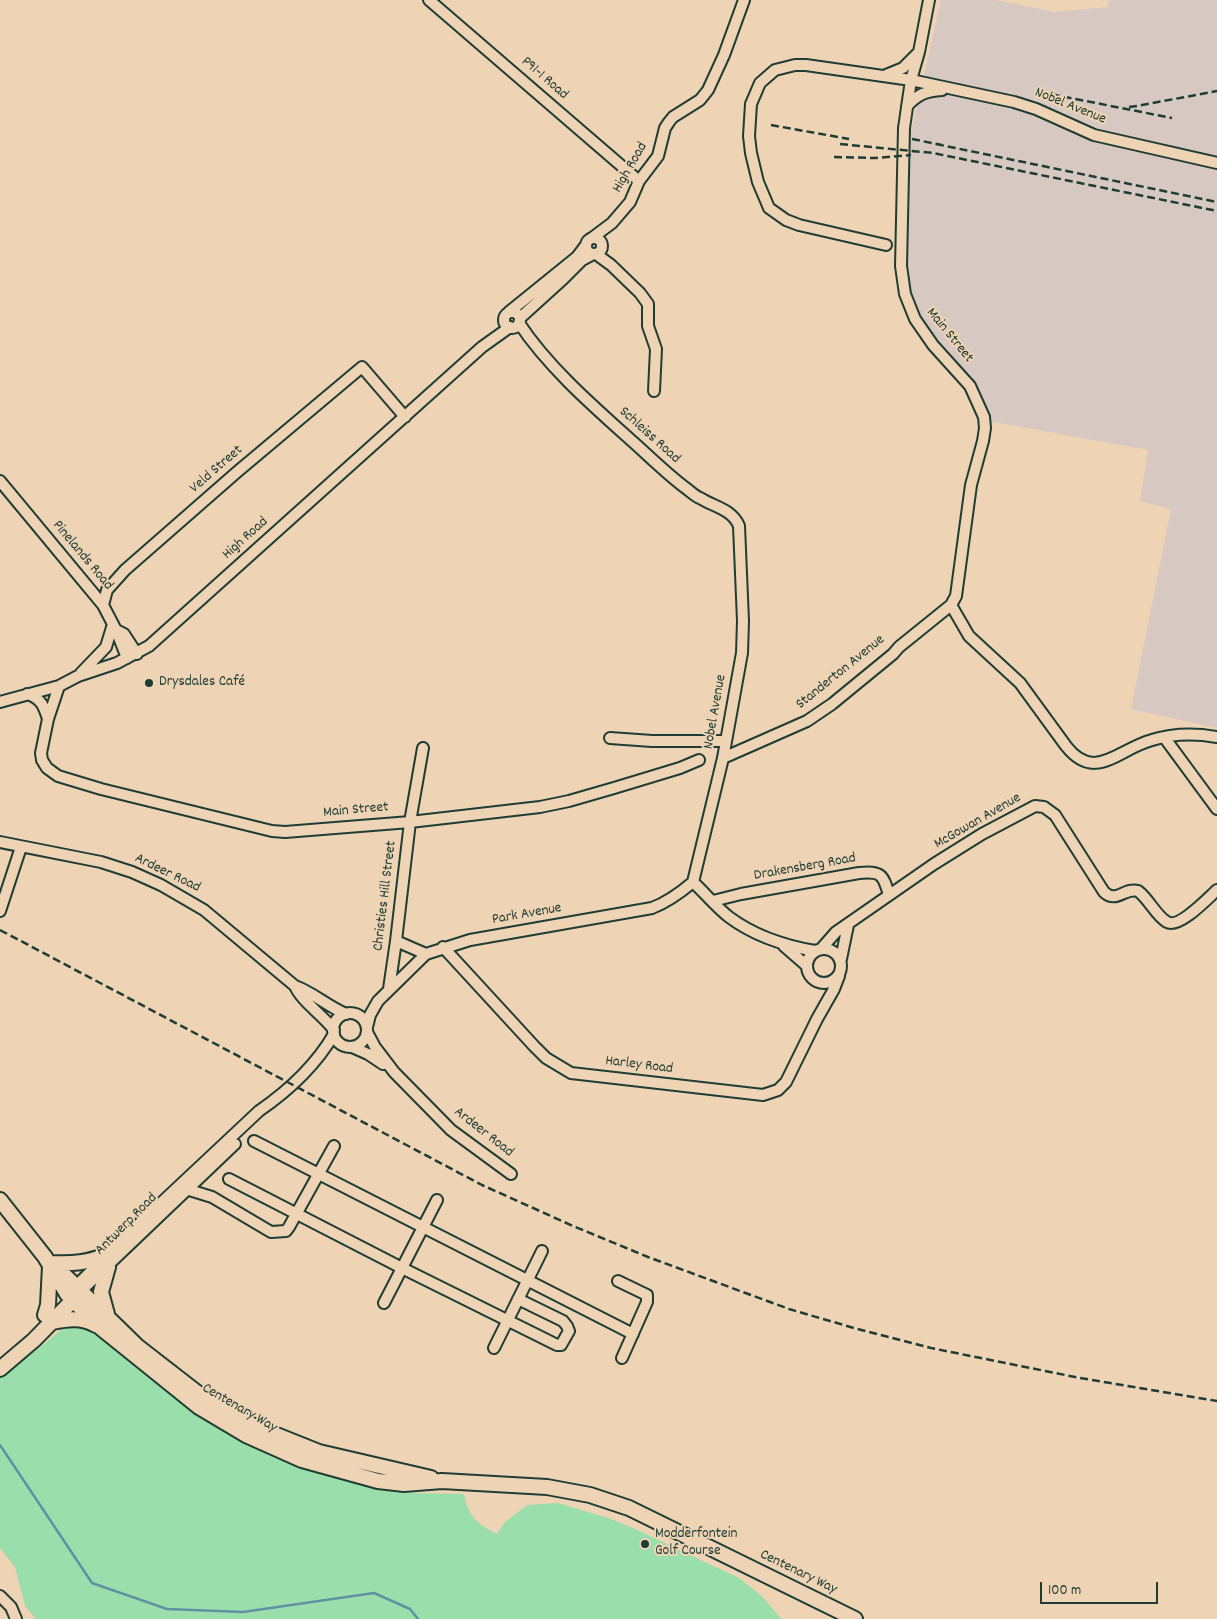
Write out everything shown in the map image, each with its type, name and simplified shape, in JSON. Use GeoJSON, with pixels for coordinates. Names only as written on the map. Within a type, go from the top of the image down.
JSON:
{"type":"FeatureCollection","features":[{"type":"Feature","properties":{"kind":"main road","name":"Centenary Way"},"geometry":{"type":"LineString","coordinates":[[0,1200],[74,1292],[105,1322],[199,1407],[246,1435],[302,1460],[378,1482],[404,1484],[442,1481],[547,1487],[590,1495],[628,1508],[855,1619]]}},
{"type":"Feature","properties":{"kind":"main road"},"geometry":{"type":"LineString","coordinates":[[97,1259],[108,1260],[101,1292],[105,1322],[49,1318],[49,1262],[80,1263],[97,1259]]}},
{"type":"Feature","properties":{"kind":"main road","name":"Antwerp Road"},"geometry":{"type":"LineString","coordinates":[[0,1368],[74,1292]]}},
{"type":"Feature","properties":{"kind":"street","name":"P91-1 Road"},"geometry":{"type":"LineString","coordinates":[[429,0],[639,181]]}},
{"type":"Feature","properties":{"kind":"street","name":"High Road"},"geometry":{"type":"LineString","coordinates":[[513,321],[577,257],[589,242],[612,223],[630,202],[639,181],[658,156],[668,122],[700,100],[712,82],[744,0]]}},
{"type":"Feature","properties":{"kind":"street","name":"Main Street"},"geometry":{"type":"LineString","coordinates":[[929,0],[919,52],[911,80],[902,146],[902,274],[905,294],[910,309],[919,325],[933,345],[970,386],[984,417],[983,441],[971,484],[956,596],[951,605]]}},
{"type":"Feature","properties":{"kind":"street","name":"Main Street"},"geometry":{"type":"LineString","coordinates":[[927,14],[933,0]]}},
{"type":"Feature","properties":{"kind":"street"},"geometry":{"type":"LineString","coordinates":[[919,52],[903,68],[888,77],[904,88],[907,102],[923,92],[952,89]]}},
{"type":"Feature","properties":{"kind":"street","name":"Nobel Avenue"},"geometry":{"type":"LineString","coordinates":[[886,245],[799,225],[776,215],[769,208],[758,182],[749,136],[751,104],[754,92],[760,83],[775,70],[795,64],[806,64],[911,80],[1025,105],[1094,135],[1217,163]]}},
{"type":"Feature","properties":{"kind":"street","name":"High Road"},"geometry":{"type":"LineString","coordinates":[[0,702],[59,686],[78,676],[132,656],[157,640],[482,347],[563,280],[582,260],[598,250],[612,223]]}},
{"type":"Feature","properties":{"kind":"street"},"geometry":{"type":"LineString","coordinates":[[598,250],[588,251],[589,242],[598,239],[598,250],[640,293],[648,304],[648,326],[656,350],[654,391]]}},
{"type":"Feature","properties":{"kind":"street","name":"Schleiss Road"},"geometry":{"type":"LineString","coordinates":[[513,321],[575,388],[680,484],[736,519],[739,526],[740,545]]}},
{"type":"Feature","properties":{"kind":"street","name":"Veld Street"},"geometry":{"type":"LineString","coordinates":[[103,605],[107,590],[125,570],[237,472],[362,368],[405,417]]}},
{"type":"Feature","properties":{"kind":"street","name":"Pinelands Road"},"geometry":{"type":"LineString","coordinates":[[0,481],[103,605],[115,627],[124,634],[132,656]]}},
{"type":"Feature","properties":{"kind":"street","name":"Nobel Avenue"},"geometry":{"type":"LineString","coordinates":[[693,882],[723,758],[742,652],[743,621],[740,545]]}},
{"type":"Feature","properties":{"kind":"street"},"geometry":{"type":"LineString","coordinates":[[951,605],[969,636],[1020,683],[1066,746],[1078,759],[1088,763],[1105,761],[1150,740],[1164,737],[1184,734],[1217,737]]}},
{"type":"Feature","properties":{"kind":"street","name":"Standerton Avenue"},"geometry":{"type":"LineString","coordinates":[[723,758],[807,721],[832,704],[893,654],[898,646],[951,605]]}},
{"type":"Feature","properties":{"kind":"street"},"geometry":{"type":"LineString","coordinates":[[78,676],[102,654],[115,627]]}},
{"type":"Feature","properties":{"kind":"street"},"geometry":{"type":"LineString","coordinates":[[48,719],[59,686]]}},
{"type":"Feature","properties":{"kind":"street"},"geometry":{"type":"LineString","coordinates":[[27,694],[39,699],[46,709],[48,719]]}},
{"type":"Feature","properties":{"kind":"street","name":"Main Street"},"geometry":{"type":"LineString","coordinates":[[48,719],[42,760],[47,768],[58,776],[258,829],[285,832],[410,822],[523,810],[569,801],[680,768],[699,760]]}},
{"type":"Feature","properties":{"kind":"street"},"geometry":{"type":"LineString","coordinates":[[1164,737],[1217,809]]}},
{"type":"Feature","properties":{"kind":"street"},"geometry":{"type":"LineString","coordinates":[[610,738],[652,741],[726,741]]}},
{"type":"Feature","properties":{"kind":"street","name":"Christies Hill Street"},"geometry":{"type":"LineString","coordinates":[[389,989],[410,822],[423,748]]}},
{"type":"Feature","properties":{"kind":"street","name":"McGowan Avenue"},"geometry":{"type":"LineString","coordinates":[[821,947],[836,932],[982,834],[1030,808],[1040,806],[1055,814],[1104,892],[1109,896],[1119,896],[1129,890],[1138,891],[1166,922],[1174,924],[1182,920],[1217,890]]}},
{"type":"Feature","properties":{"kind":"street","name":"Ardeer Road"},"geometry":{"type":"LineString","coordinates":[[0,842],[101,862],[132,872],[162,885],[204,910],[296,986],[304,989],[332,1008],[349,1014]]}},
{"type":"Feature","properties":{"kind":"street"},"geometry":{"type":"LineString","coordinates":[[0,911],[21,847]]}},
{"type":"Feature","properties":{"kind":"street","name":"Drakensberg Road"},"geometry":{"type":"LineString","coordinates":[[713,901],[741,894],[872,872],[878,873],[883,877],[889,895]]}},
{"type":"Feature","properties":{"kind":"street"},"geometry":{"type":"LineString","coordinates":[[693,882],[731,919],[781,944],[807,966]]}},
{"type":"Feature","properties":{"kind":"street","name":"Park Avenue"},"geometry":{"type":"LineString","coordinates":[[367,1029],[370,1015],[378,1001],[426,954],[443,947],[470,940],[652,908],[664,904],[693,882]]}},
{"type":"Feature","properties":{"kind":"street"},"geometry":{"type":"LineString","coordinates":[[818,983],[831,982],[839,976],[848,925]]}},
{"type":"Feature","properties":{"kind":"street"},"geometry":{"type":"LineString","coordinates":[[396,941],[426,954]]}},
{"type":"Feature","properties":{"kind":"street"},"geometry":{"type":"LineString","coordinates":[[829,999],[818,983],[810,976],[807,966],[809,958],[821,947],[838,942],[843,946]]}},
{"type":"Feature","properties":{"kind":"street"},"geometry":{"type":"LineString","coordinates":[[781,944],[821,947],[835,952],[841,959]]}},
{"type":"Feature","properties":{"kind":"street","name":"Harley Road"},"geometry":{"type":"LineString","coordinates":[[443,947],[546,1058],[571,1072],[748,1094],[768,1094],[778,1090],[786,1082],[839,976]]}},
{"type":"Feature","properties":{"kind":"street","name":"Ardeer Road"},"geometry":{"type":"LineString","coordinates":[[296,986],[298,993],[324,1018],[334,1032]]}},
{"type":"Feature","properties":{"kind":"street","name":"Park Avenue"},"geometry":{"type":"LineString","coordinates":[[349,1014],[365,1010],[378,1001]]}},
{"type":"Feature","properties":{"kind":"street"},"geometry":{"type":"LineString","coordinates":[[349,1014],[363,1019],[367,1029],[364,1040],[361,1043],[349,1046],[338,1042],[334,1032],[336,1022],[349,1014]]}},
{"type":"Feature","properties":{"kind":"street","name":"Ardeer Road"},"geometry":{"type":"LineString","coordinates":[[367,1029],[375,1047],[394,1072],[451,1130],[511,1174]]}},
{"type":"Feature","properties":{"kind":"street","name":"Antwerp Road"},"geometry":{"type":"LineString","coordinates":[[308,1069],[324,1050],[334,1032]]}},
{"type":"Feature","properties":{"kind":"street","name":"Ardeer Road"},"geometry":{"type":"LineString","coordinates":[[349,1046],[376,1059],[394,1072]]}},
{"type":"Feature","properties":{"kind":"street","name":"Antwerp Road"},"geometry":{"type":"LineString","coordinates":[[108,1260],[259,1111],[274,1101],[308,1069],[330,1052],[349,1046]]}},
{"type":"Feature","properties":{"kind":"street","name":"Antwerp Road"},"geometry":{"type":"LineString","coordinates":[[74,1292],[264,1116],[274,1101]]}},
{"type":"Feature","properties":{"kind":"street"},"geometry":{"type":"LineString","coordinates":[[254,1141],[633,1334]]}},
{"type":"Feature","properties":{"kind":"street"},"geometry":{"type":"LineString","coordinates":[[186,1189],[212,1197],[271,1232],[286,1231],[334,1146]]}},
{"type":"Feature","properties":{"kind":"street"},"geometry":{"type":"LineString","coordinates":[[201,1176],[203,1184],[212,1197]]}},
{"type":"Feature","properties":{"kind":"street"},"geometry":{"type":"LineString","coordinates":[[230,1179],[507,1321],[561,1345],[568,1331],[567,1326],[562,1321],[518,1298]]}},
{"type":"Feature","properties":{"kind":"street"},"geometry":{"type":"LineString","coordinates":[[384,1303],[437,1200]]}},
{"type":"Feature","properties":{"kind":"street"},"geometry":{"type":"LineString","coordinates":[[494,1348],[542,1251]]}},
{"type":"Feature","properties":{"kind":"street"},"geometry":{"type":"LineString","coordinates":[[618,1281],[647,1295],[647,1302],[622,1358]]}},
{"type":"Feature","properties":{"kind":"street"},"geometry":{"type":"LineString","coordinates":[[0,1596],[11,1607],[16,1619]]}},
{"type":"Feature","properties":{"kind":"shaded area"},"geometry":{"type":"Polygon","coordinates":[[[941,0],[996,0],[1054,12],[1108,7],[1109,0],[1217,0],[1217,728],[1131,709],[1171,509],[1140,501],[1148,450],[989,421],[976,384],[918,316],[906,286],[911,132],[941,0]]]}},
{"type":"Feature","properties":{"kind":"green space"},"geometry":{"type":"Polygon","coordinates":[[[72,1324],[91,1328],[296,1464],[331,1476],[411,1493],[464,1494],[468,1509],[475,1519],[484,1527],[497,1534],[504,1523],[527,1505],[558,1503],[608,1518],[739,1578],[763,1597],[781,1619],[36,1619],[25,1606],[15,1567],[0,1548],[0,1376],[72,1324]]]}},
{"type":"Feature","properties":{"kind":"waterway"},"geometry":{"type":"LineString","coordinates":[[0,1445],[92,1583],[167,1609],[243,1612],[374,1593],[410,1609],[418,1619]]}},
{"type":"Feature","properties":{"kind":"railway"},"geometry":{"type":"LineString","coordinates":[[1129,107],[1217,91]]}},
{"type":"Feature","properties":{"kind":"railway"},"geometry":{"type":"LineString","coordinates":[[1040,92],[1172,118]]}},
{"type":"Feature","properties":{"kind":"railway"},"geometry":{"type":"LineString","coordinates":[[771,125],[849,139]]}},
{"type":"Feature","properties":{"kind":"railway"},"geometry":{"type":"LineString","coordinates":[[912,139],[942,145]]}},
{"type":"Feature","properties":{"kind":"railway"},"geometry":{"type":"LineString","coordinates":[[840,144],[933,153],[1217,211]]}},
{"type":"Feature","properties":{"kind":"railway"},"geometry":{"type":"LineString","coordinates":[[936,144],[1217,202]]}},
{"type":"Feature","properties":{"kind":"railway"},"geometry":{"type":"LineString","coordinates":[[834,157],[875,158],[911,155]]}},
{"type":"Feature","properties":{"kind":"railway"},"geometry":{"type":"LineString","coordinates":[[0,930],[482,1185],[648,1257],[789,1309],[931,1348],[1080,1378],[1217,1401]]}},
{"type":"Feature","properties":{"kind":"place","name":"Drysdales Café"},"geometry":{"type":"Point","coordinates":[149,683]}},
{"type":"Feature","properties":{"kind":"place","name":"Modderfontein Golf Course"},"geometry":{"type":"Point","coordinates":[645,1544]}}]}
